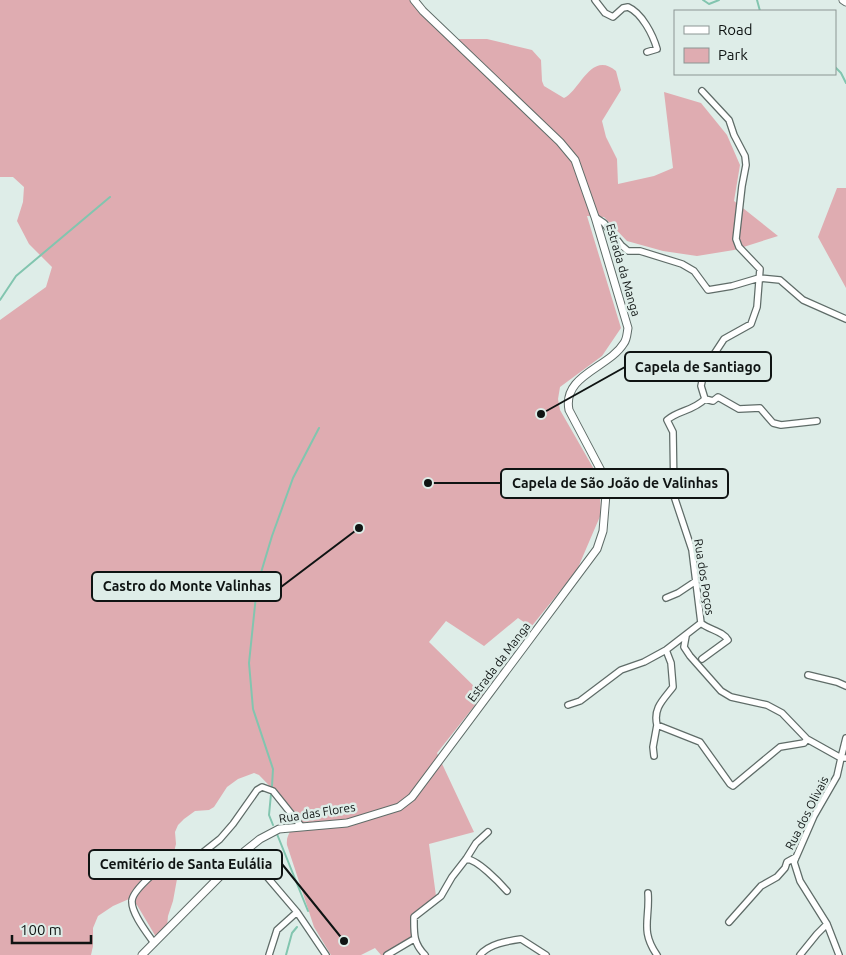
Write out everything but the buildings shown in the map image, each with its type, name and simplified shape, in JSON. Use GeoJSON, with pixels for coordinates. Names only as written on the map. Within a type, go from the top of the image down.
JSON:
{"type":"FeatureCollection","features":[{"type":"Feature","properties":{"kind":"street","name":"Estrada da Manga"},"geometry":{"type":"LineString","coordinates":[[414,0],[423,11],[560,142],[575,160],[595,217],[628,328],[626,341],[618,352],[576,382],[567,402],[569,410],[608,482],[603,531],[597,549],[453,742]]}},
{"type":"Feature","properties":{"kind":"street"},"geometry":{"type":"LineString","coordinates":[[595,0],[605,13],[613,17],[623,8],[628,7],[637,13],[651,31],[657,48],[647,52]]}},
{"type":"Feature","properties":{"kind":"street"},"geometry":{"type":"LineString","coordinates":[[702,91],[730,120],[734,135],[745,156],[746,166],[736,239],[739,247],[760,269],[757,307],[751,324],[724,339],[705,368],[701,386],[705,399],[713,401],[718,397],[739,409],[760,408],[774,423],[781,425],[817,421]]}},
{"type":"Feature","properties":{"kind":"street"},"geometry":{"type":"LineString","coordinates":[[595,217],[604,223],[621,246],[628,251],[640,251],[682,264],[694,271],[708,290],[732,286],[759,278],[780,280],[803,300],[846,320]]}},
{"type":"Feature","properties":{"kind":"street","name":"Rua dos Poços"},"geometry":{"type":"LineString","coordinates":[[568,705],[580,700],[621,670],[644,662],[666,650],[701,623],[692,550],[674,496],[673,432],[667,420],[673,415],[697,407],[705,399]]}},
{"type":"Feature","properties":{"kind":"street"},"geometry":{"type":"LineString","coordinates":[[666,598],[678,593],[696,581]]}},
{"type":"Feature","properties":{"kind":"street"},"geometry":{"type":"LineString","coordinates":[[701,623],[706,628],[725,635],[728,640],[702,659]]}},
{"type":"Feature","properties":{"kind":"street"},"geometry":{"type":"LineString","coordinates":[[686,636],[684,647],[721,691],[731,697],[766,705],[782,713],[807,739],[844,758]]}},
{"type":"Feature","properties":{"kind":"street"},"geometry":{"type":"LineString","coordinates":[[654,756],[653,747],[657,725],[655,716],[659,705],[673,687],[671,663],[666,650]]}},
{"type":"Feature","properties":{"kind":"street"},"geometry":{"type":"LineString","coordinates":[[808,675],[846,686]]}},
{"type":"Feature","properties":{"kind":"street"},"geometry":{"type":"LineString","coordinates":[[657,725],[700,742],[733,786],[780,747],[804,743],[807,739]]}},
{"type":"Feature","properties":{"kind":"street","name":"Rua dos Olivais"},"geometry":{"type":"LineString","coordinates":[[839,955],[827,924],[800,882],[794,862],[814,816],[837,776],[844,758],[846,738]]}},
{"type":"Feature","properties":{"kind":"street","name":"Rua das Flores"},"geometry":{"type":"LineString","coordinates":[[142,955],[245,851],[260,839],[279,829],[347,823],[399,806],[412,797],[453,742]]}},
{"type":"Feature","properties":{"kind":"street"},"geometry":{"type":"LineString","coordinates":[[154,943],[136,915],[132,904],[133,895],[153,874],[174,858],[179,856],[185,861],[191,862],[210,848],[233,824],[256,790],[262,787],[273,791],[301,826]]}},
{"type":"Feature","properties":{"kind":"street"},"geometry":{"type":"LineString","coordinates":[[425,955],[418,948],[414,939],[414,917],[440,896],[476,843],[488,832]]}},
{"type":"Feature","properties":{"kind":"street"},"geometry":{"type":"LineString","coordinates":[[245,851],[297,912],[326,955]]}},
{"type":"Feature","properties":{"kind":"street"},"geometry":{"type":"LineString","coordinates":[[729,922],[757,890],[777,876],[788,862],[796,857]]}},
{"type":"Feature","properties":{"kind":"street"},"geometry":{"type":"LineString","coordinates":[[466,859],[476,862],[507,891]]}},
{"type":"Feature","properties":{"kind":"street"},"geometry":{"type":"LineString","coordinates":[[648,893],[647,938],[657,955]]}},
{"type":"Feature","properties":{"kind":"street"},"geometry":{"type":"LineString","coordinates":[[269,955],[277,930],[297,912]]}},
{"type":"Feature","properties":{"kind":"street"},"geometry":{"type":"LineString","coordinates":[[800,955],[827,924]]}},
{"type":"Feature","properties":{"kind":"street"},"geometry":{"type":"LineString","coordinates":[[387,955],[414,939]]}},
{"type":"Feature","properties":{"kind":"street"},"geometry":{"type":"LineString","coordinates":[[480,955],[504,941],[521,939],[546,955]]}},
{"type":"Feature","properties":{"kind":"green space"},"geometry":{"type":"Polygon","coordinates":[[[0,0],[411,0],[453,39],[487,39],[532,50],[541,60],[544,86],[564,98],[570,94],[593,68],[600,65],[607,66],[616,71],[621,90],[602,121],[606,137],[617,159],[618,184],[654,176],[673,168],[664,92],[701,103],[727,135],[740,165],[734,201],[778,236],[734,250],[697,256],[663,251],[627,241],[604,217],[587,216],[621,328],[602,356],[560,387],[558,399],[560,410],[599,478],[601,514],[577,570],[531,627],[518,618],[484,646],[446,621],[429,642],[483,695],[437,753],[474,832],[429,844],[436,896],[412,916],[413,937],[384,955],[381,955],[375,948],[361,955],[331,955],[314,927],[287,845],[288,836],[295,821],[293,810],[259,775],[254,773],[238,779],[227,787],[214,807],[209,810],[195,811],[178,825],[175,832],[176,844],[172,860],[177,879],[173,901],[167,927],[156,937],[137,905],[129,899],[113,906],[98,916],[93,928],[91,955],[0,955],[0,320],[46,287],[52,267],[29,244],[17,221],[23,202],[24,187],[13,177],[0,177],[0,0]]]}},
{"type":"Feature","properties":{"kind":"green space"},"geometry":{"type":"Polygon","coordinates":[[[837,188],[846,188],[846,288],[818,237],[837,188]]]}},
{"type":"Feature","properties":{"kind":"waterway"},"geometry":{"type":"LineString","coordinates":[[703,0],[709,4],[719,0]]}},
{"type":"Feature","properties":{"kind":"waterway"},"geometry":{"type":"LineString","coordinates":[[757,0],[760,10]]}},
{"type":"Feature","properties":{"kind":"waterway"},"geometry":{"type":"LineString","coordinates":[[836,68],[846,83]]}},
{"type":"Feature","properties":{"kind":"waterway"},"geometry":{"type":"LineString","coordinates":[[0,300],[16,276],[110,197]]}},
{"type":"Feature","properties":{"kind":"waterway"},"geometry":{"type":"LineString","coordinates":[[272,786],[273,769],[253,709],[249,663],[257,586],[272,536],[293,478],[319,428]]}},
{"type":"Feature","properties":{"kind":"waterway"},"geometry":{"type":"LineString","coordinates":[[271,794],[269,815],[273,825]]}},
{"type":"Feature","properties":{"kind":"waterway"},"geometry":{"type":"LineString","coordinates":[[277,834],[308,911]]}},
{"type":"Feature","properties":{"kind":"waterway"},"geometry":{"type":"LineString","coordinates":[[286,955],[292,933],[297,927]]}},
{"type":"Feature","properties":{"kind":"place","name":"Capela de Santiago"},"geometry":{"type":"Point","coordinates":[541,414]}},
{"type":"Feature","properties":{"kind":"place","name":"Capela de São João de Valinhas"},"geometry":{"type":"Point","coordinates":[428,483]}},
{"type":"Feature","properties":{"kind":"place","name":"Castro do Monte Valinhas"},"geometry":{"type":"Point","coordinates":[359,528]}},
{"type":"Feature","properties":{"kind":"place","name":"Cemitério de Santa Eulália"},"geometry":{"type":"Point","coordinates":[344,941]}}]}
